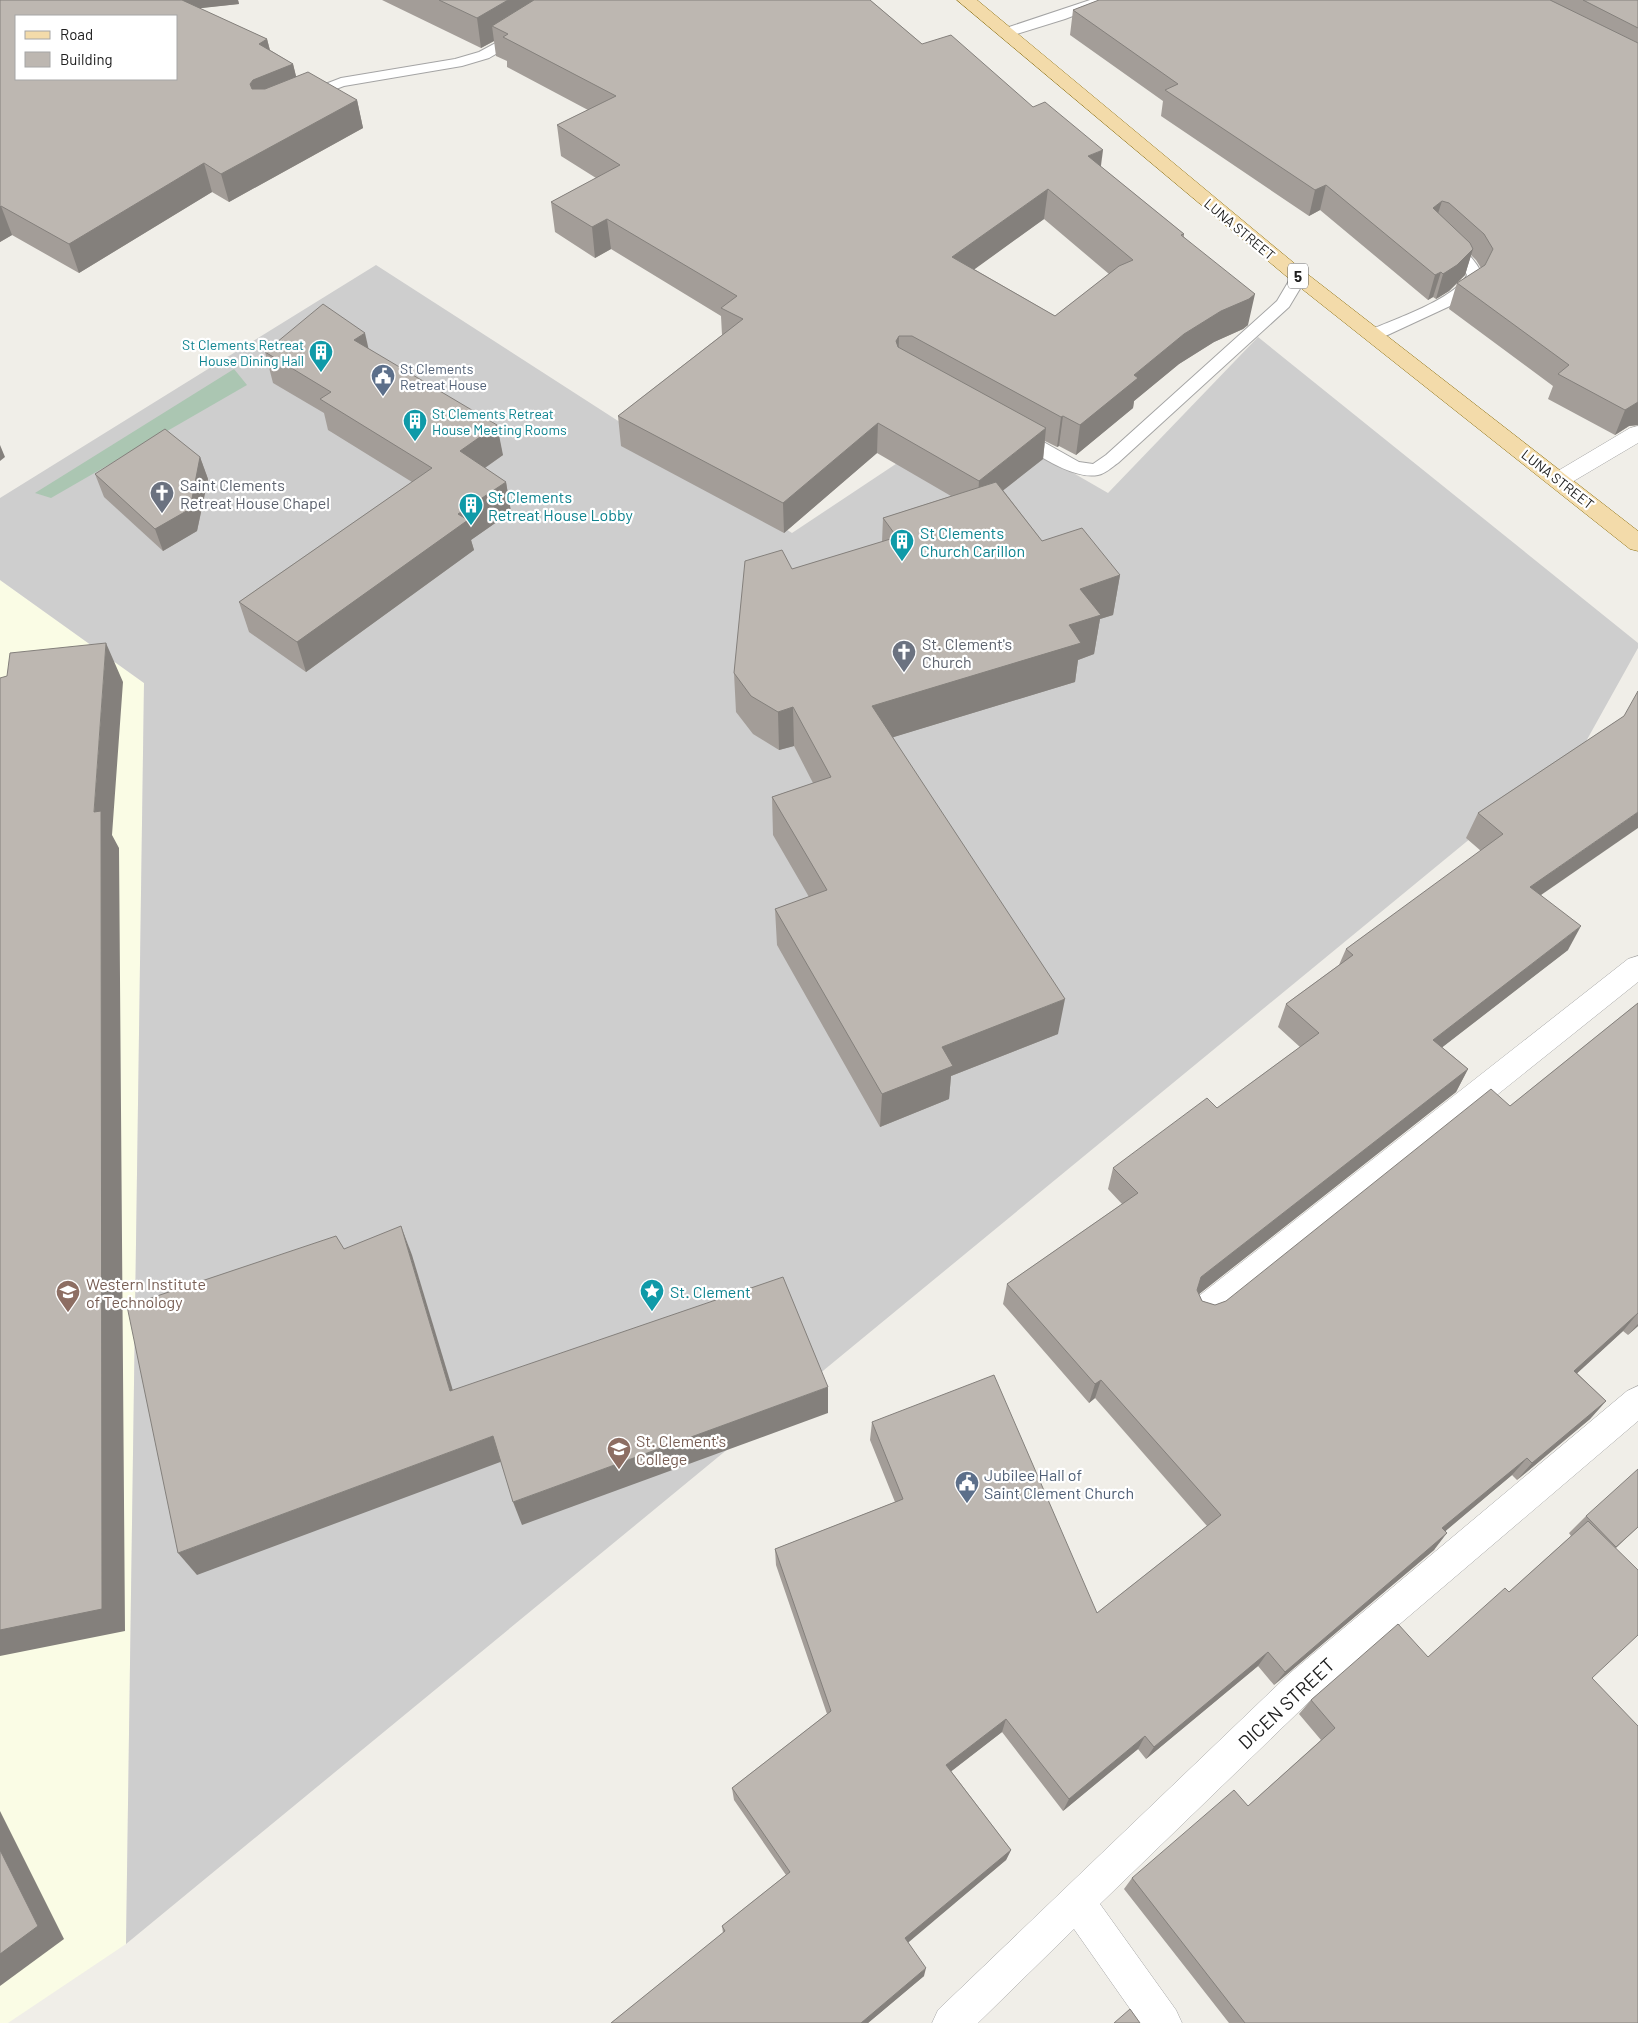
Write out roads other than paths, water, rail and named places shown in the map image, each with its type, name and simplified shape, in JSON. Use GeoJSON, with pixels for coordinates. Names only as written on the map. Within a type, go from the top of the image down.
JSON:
{"type":"FeatureCollection","features":[{"type":"Feature","properties":{"kind":"main road","name":"LUNA STREET"},"geometry":{"type":"LineString","coordinates":[[966,0],[1299,277],[1638,543]]}},
{"type":"Feature","properties":{"kind":"street"},"geometry":{"type":"LineString","coordinates":[[1559,480],[1638,434]]}},
{"type":"Feature","properties":{"kind":"street"},"geometry":{"type":"LineString","coordinates":[[1206,1309],[1638,967]]}},
{"type":"Feature","properties":{"kind":"street","name":"DICEN STREET"},"geometry":{"type":"LineString","coordinates":[[951,2023],[1301,1686],[1638,1401]]}},
{"type":"Feature","properties":{"kind":"street"},"geometry":{"type":"LineString","coordinates":[[1077,1902],[1163,2023]]}},
{"type":"Feature","properties":{"kind":"lane"},"geometry":{"type":"LineString","coordinates":[[1005,33],[1060,16],[1102,0]]}},
{"type":"Feature","properties":{"kind":"lane"},"geometry":{"type":"LineString","coordinates":[[291,103],[341,82],[457,63],[484,55],[535,25]]}},
{"type":"Feature","properties":{"kind":"lane"},"geometry":{"type":"LineString","coordinates":[[1373,335],[1444,303],[1470,286],[1474,274],[1469,264],[1435,233]]}},
{"type":"Feature","properties":{"kind":"lane"},"geometry":{"type":"LineString","coordinates":[[1007,429],[1075,467],[1096,470],[1112,460],[1282,304],[1299,277]]}},
{"type":"Feature","properties":{"kind":"place","name":"St Clements Retreat House Dining Hall"},"geometry":{"type":"Point","coordinates":[321,373]}},
{"type":"Feature","properties":{"kind":"place","name":"St Clements Retreat House"},"geometry":{"type":"Point","coordinates":[383,397]}},
{"type":"Feature","properties":{"kind":"place","name":"St Clements Retreat House Meeting Rooms"},"geometry":{"type":"Point","coordinates":[415,442]}},
{"type":"Feature","properties":{"kind":"place","name":"Saint Clements Retreat House Chapel"},"geometry":{"type":"Point","coordinates":[162,514]}},
{"type":"Feature","properties":{"kind":"place","name":"St Clements Retreat House Lobby"},"geometry":{"type":"Point","coordinates":[471,526]}},
{"type":"Feature","properties":{"kind":"place","name":"St Clements Church Carillon"},"geometry":{"type":"Point","coordinates":[902,562]}},
{"type":"Feature","properties":{"kind":"place","name":"St. Clement's Church"},"geometry":{"type":"Point","coordinates":[904,673]}},
{"type":"Feature","properties":{"kind":"place","name":"St. Clement"},"geometry":{"type":"Point","coordinates":[652,1312]}},
{"type":"Feature","properties":{"kind":"place","name":"Western Institute of Technology"},"geometry":{"type":"Point","coordinates":[68,1313]}},
{"type":"Feature","properties":{"kind":"place","name":"St. Clement's College"},"geometry":{"type":"Point","coordinates":[619,1470]}},
{"type":"Feature","properties":{"kind":"place","name":"Jubilee Hall of Saint Clement Church"},"geometry":{"type":"Point","coordinates":[967,1504]}}]}
